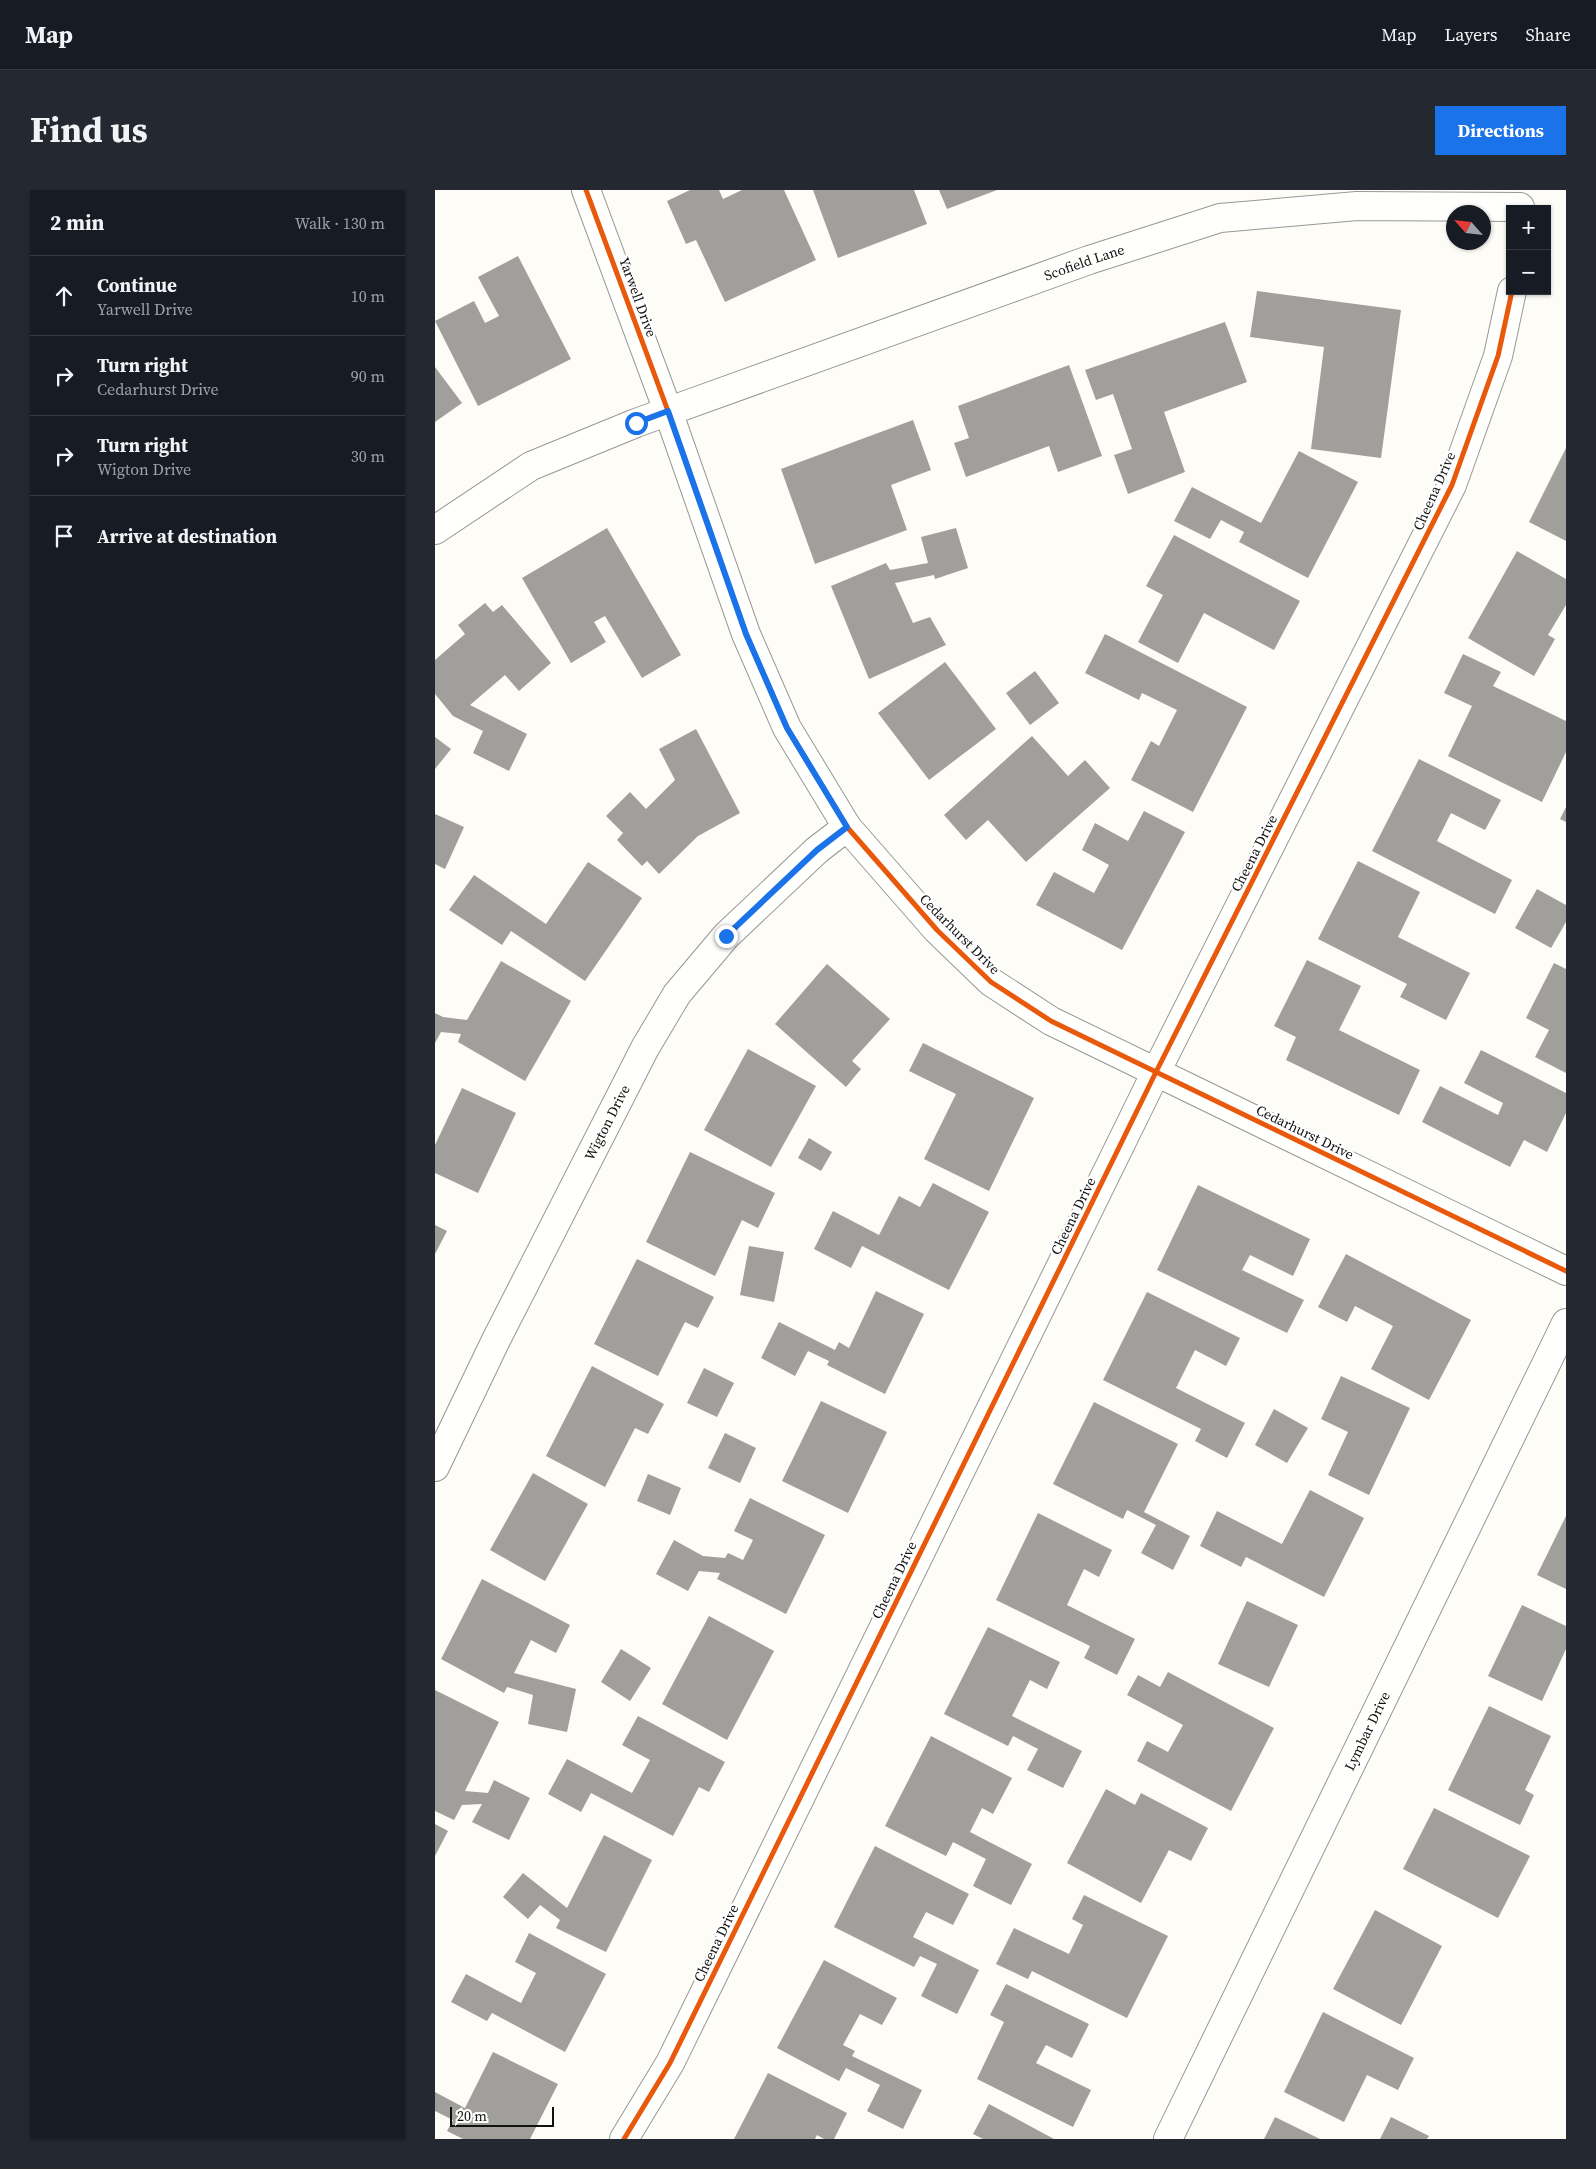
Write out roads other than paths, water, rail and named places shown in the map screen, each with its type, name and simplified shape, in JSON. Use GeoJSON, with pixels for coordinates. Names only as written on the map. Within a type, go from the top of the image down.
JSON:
{"type":"FeatureCollection","features":[{"type":"Feature","properties":{"kind":"street","name":"Yarwell Drive"},"geometry":{"type":"LineString","coordinates":[[586,190],[668,411]]}},
{"type":"Feature","properties":{"kind":"street","name":"Scofield Lane"},"geometry":{"type":"LineString","coordinates":[[668,411],[1089,260],[1220,218],[1357,206],[1520,202]]}},
{"type":"Feature","properties":{"kind":"street","name":"Cheena Drive"},"geometry":{"type":"LineString","coordinates":[[624,2139],[669,2063],[1156,1072],[1452,485],[1499,356],[1512,295]]}},
{"type":"Feature","properties":{"kind":"street"},"geometry":{"type":"LineString","coordinates":[[435,530],[531,466],[668,411]]}},
{"type":"Feature","properties":{"kind":"street","name":"Cedarhurst Drive"},"geometry":{"type":"LineString","coordinates":[[668,411],[746,634],[787,728],[847,827],[937,930],[991,982],[1051,1021],[1566,1271]]}},
{"type":"Feature","properties":{"kind":"street","name":"Wigton Drive"},"geometry":{"type":"LineString","coordinates":[[435,1467],[496,1340],[645,1048],[677,994],[726,936],[817,850],[847,827]]}},
{"type":"Feature","properties":{"kind":"street","name":"Lymbar Drive"},"geometry":{"type":"LineString","coordinates":[[1168,2139],[1566,1323]]}}]}
